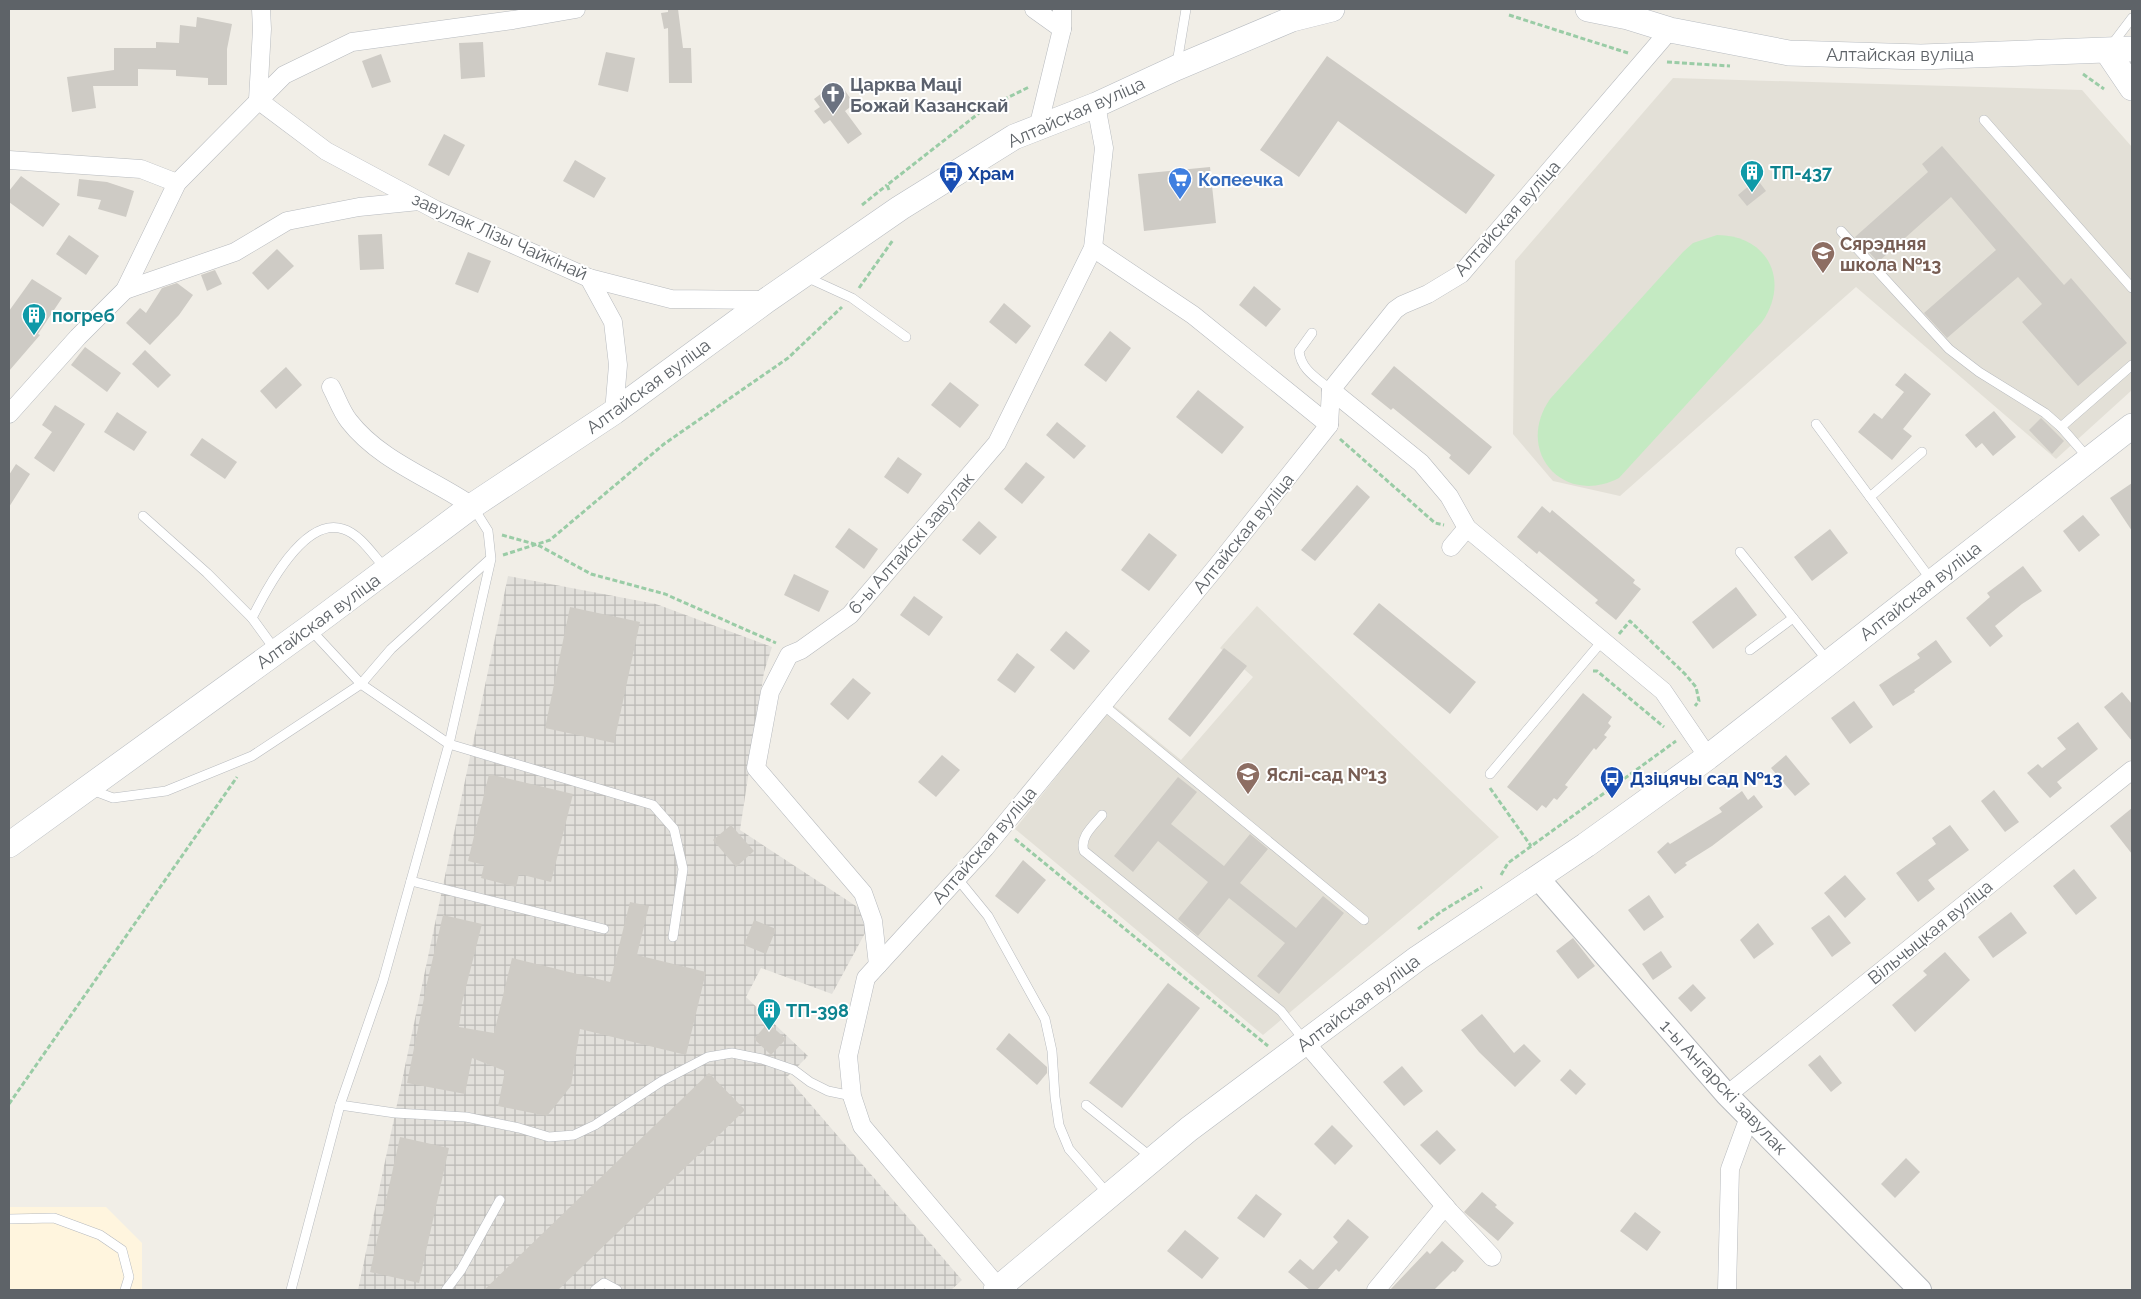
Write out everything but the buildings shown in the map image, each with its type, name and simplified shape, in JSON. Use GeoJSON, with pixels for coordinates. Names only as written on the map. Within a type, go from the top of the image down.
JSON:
{"type":"FeatureCollection","features":[{"type":"Feature","properties":{"kind":"main road","name":"Алтайская вуліца"},"geometry":{"type":"LineString","coordinates":[[9,845],[310,628],[472,506],[614,412],[767,300],[900,208],[1014,137],[1096,105],[1293,14],[1332,9]]}},
{"type":"Feature","properties":{"kind":"main road","name":"Алтайская вуліца"},"geometry":{"type":"LineString","coordinates":[[1588,9],[1628,13],[1670,30],[1789,53],[1921,57],[2132,49]]}},
{"type":"Feature","properties":{"kind":"main road"},"geometry":{"type":"LineString","coordinates":[[2107,51],[2132,88]]}},
{"type":"Feature","properties":{"kind":"main road","name":"Алтайская вуліца"},"geometry":{"type":"LineString","coordinates":[[998,1289],[1189,1129],[1418,958],[1586,845],[1708,757],[2132,426]]}},
{"type":"Feature","properties":{"kind":"street"},"geometry":{"type":"LineString","coordinates":[[258,100],[262,29],[260,9]]}},
{"type":"Feature","properties":{"kind":"street"},"geometry":{"type":"LineString","coordinates":[[9,414],[78,337],[125,290],[177,183],[284,75],[352,42],[513,20],[576,9]]}},
{"type":"Feature","properties":{"kind":"street"},"geometry":{"type":"LineString","coordinates":[[1034,9],[1062,29]]}},
{"type":"Feature","properties":{"kind":"street"},"geometry":{"type":"LineString","coordinates":[[1038,128],[1062,29],[1062,9]]}},
{"type":"Feature","properties":{"kind":"street","name":"Алтайская вуліца"},"geometry":{"type":"LineString","coordinates":[[1332,390],[1394,310],[1428,294],[1461,274],[1670,30]]}},
{"type":"Feature","properties":{"kind":"street","name":"завулак Лізы Чайкінай"},"geometry":{"type":"LineString","coordinates":[[258,100],[326,151],[419,201],[589,278],[671,299],[767,300]]}},
{"type":"Feature","properties":{"kind":"street","name":"6-ы Алтайскі завулак"},"geometry":{"type":"LineString","coordinates":[[789,656],[801,650],[850,615],[997,443],[1093,248],[1104,148],[1096,105]]}},
{"type":"Feature","properties":{"kind":"street"},"geometry":{"type":"LineString","coordinates":[[9,160],[142,169],[177,183]]}},
{"type":"Feature","properties":{"kind":"street"},"geometry":{"type":"LineString","coordinates":[[125,290],[235,252],[287,221],[359,206],[419,201]]}},
{"type":"Feature","properties":{"kind":"street"},"geometry":{"type":"LineString","coordinates":[[1093,248],[1192,315],[1329,425]]}},
{"type":"Feature","properties":{"kind":"street"},"geometry":{"type":"LineString","coordinates":[[589,278],[613,322],[618,364],[614,412]]}},
{"type":"Feature","properties":{"kind":"street"},"geometry":{"type":"LineString","coordinates":[[331,387],[348,420],[368,441],[394,461],[448,490],[472,506]]}},
{"type":"Feature","properties":{"kind":"street"},"geometry":{"type":"LineString","coordinates":[[1329,425],[1332,390]]}},
{"type":"Feature","properties":{"kind":"street"},"geometry":{"type":"LineString","coordinates":[[1332,390],[1421,463],[1449,496],[1467,528],[1609,640],[1663,691],[1708,757]]}},
{"type":"Feature","properties":{"kind":"street","name":"Алтайская вуліца"},"geometry":{"type":"LineString","coordinates":[[998,1289],[862,1126],[852,1096],[848,1056],[866,978],[1001,827],[1329,425]]}},
{"type":"Feature","properties":{"kind":"street"},"geometry":{"type":"LineString","coordinates":[[1451,547],[1467,528]]}},
{"type":"Feature","properties":{"kind":"street"},"geometry":{"type":"LineString","coordinates":[[789,656],[770,692],[756,768],[863,893],[873,921],[878,965]]}},
{"type":"Feature","properties":{"kind":"street","name":"Вільчыцкая вуліца"},"geometry":{"type":"LineString","coordinates":[[1727,1095],[2132,770]]}},
{"type":"Feature","properties":{"kind":"street","name":"1-ы Ангарскі завулак"},"geometry":{"type":"LineString","coordinates":[[1537,877],[1727,1095],[1920,1290]]}},
{"type":"Feature","properties":{"kind":"street"},"geometry":{"type":"LineString","coordinates":[[1305,1042],[1445,1206],[1492,1257]]}},
{"type":"Feature","properties":{"kind":"street"},"geometry":{"type":"LineString","coordinates":[[1727,1290],[1730,1169],[1749,1117]]}},
{"type":"Feature","properties":{"kind":"street"},"geometry":{"type":"LineString","coordinates":[[1376,1290],[1445,1206]]}},
{"type":"Feature","properties":{"kind":"lane"},"geometry":{"type":"LineString","coordinates":[[1176,68],[1186,9]]}},
{"type":"Feature","properties":{"kind":"lane"},"geometry":{"type":"LineString","coordinates":[[2107,51],[2132,18]]}},
{"type":"Feature","properties":{"kind":"lane"},"geometry":{"type":"LineString","coordinates":[[1984,120],[2132,288]]}},
{"type":"Feature","properties":{"kind":"lane"},"geometry":{"type":"LineString","coordinates":[[1841,231],[1949,350],[1979,372],[2045,413],[2090,459]]}},
{"type":"Feature","properties":{"kind":"lane"},"geometry":{"type":"LineString","coordinates":[[804,275],[852,298],[906,337]]}},
{"type":"Feature","properties":{"kind":"lane"},"geometry":{"type":"LineString","coordinates":[[1312,333],[1299,351],[1300,360],[1304,369],[1332,390]]}},
{"type":"Feature","properties":{"kind":"lane"},"geometry":{"type":"LineString","coordinates":[[2060,428],[2132,365]]}},
{"type":"Feature","properties":{"kind":"lane"},"geometry":{"type":"LineString","coordinates":[[1816,424],[1932,582]]}},
{"type":"Feature","properties":{"kind":"lane"},"geometry":{"type":"LineString","coordinates":[[1870,497],[1922,452]]}},
{"type":"Feature","properties":{"kind":"lane"},"geometry":{"type":"LineString","coordinates":[[291,1290],[340,1104],[383,981],[449,744],[491,559],[488,531],[472,506]]}},
{"type":"Feature","properties":{"kind":"lane"},"geometry":{"type":"LineString","coordinates":[[143,516],[207,573],[252,618],[276,652]]}},
{"type":"Feature","properties":{"kind":"lane"},"geometry":{"type":"LineString","coordinates":[[252,618],[282,565],[317,532],[330,526],[344,529],[357,537],[387,570]]}},
{"type":"Feature","properties":{"kind":"lane"},"geometry":{"type":"LineString","coordinates":[[1740,552],[1829,662]]}},
{"type":"Feature","properties":{"kind":"lane"},"geometry":{"type":"LineString","coordinates":[[87,788],[113,798],[166,791],[252,756],[361,684],[391,649],[491,559]]}},
{"type":"Feature","properties":{"kind":"lane"},"geometry":{"type":"LineString","coordinates":[[1750,650],[1793,618]]}},
{"type":"Feature","properties":{"kind":"lane"},"geometry":{"type":"LineString","coordinates":[[310,628],[361,684],[449,744],[653,805],[674,828],[683,869],[673,937]]}},
{"type":"Feature","properties":{"kind":"lane"},"geometry":{"type":"LineString","coordinates":[[1491,777],[1609,640]]}},
{"type":"Feature","properties":{"kind":"lane"},"geometry":{"type":"LineString","coordinates":[[1102,704],[1364,920]]}},
{"type":"Feature","properties":{"kind":"lane"},"geometry":{"type":"LineString","coordinates":[[1102,814],[1083,838],[1082,846],[1084,851],[1281,1011],[1305,1042]]}},
{"type":"Feature","properties":{"kind":"lane"},"geometry":{"type":"LineString","coordinates":[[957,878],[988,916],[1045,1019],[1052,1051],[1059,1125],[1070,1149],[1110,1196]]}},
{"type":"Feature","properties":{"kind":"lane"},"geometry":{"type":"LineString","coordinates":[[411,881],[604,929]]}},
{"type":"Feature","properties":{"kind":"lane"},"geometry":{"type":"LineString","coordinates":[[340,1104],[395,1113],[466,1117],[520,1128],[549,1137],[574,1135],[595,1125],[662,1081],[708,1057],[732,1053],[762,1059],[794,1070],[810,1082],[828,1091],[852,1096]]}},
{"type":"Feature","properties":{"kind":"lane"},"geometry":{"type":"LineString","coordinates":[[1086,1105],[1153,1159]]}},
{"type":"Feature","properties":{"kind":"lane"},"geometry":{"type":"LineString","coordinates":[[446,1290],[460,1270],[500,1200]]}},
{"type":"Feature","properties":{"kind":"lane"},"geometry":{"type":"LineString","coordinates":[[9,1219],[54,1218],[100,1235],[122,1250],[129,1277],[125,1290]]}},
{"type":"Feature","properties":{"kind":"lane"},"geometry":{"type":"LineString","coordinates":[[595,1290],[604,1283],[617,1290]]}},
{"type":"Feature","properties":{"kind":"path"},"geometry":{"type":"LineString","coordinates":[[1508,16],[1616,48],[1654,65],[1668,62],[1736,66]]}},
{"type":"Feature","properties":{"kind":"path"},"geometry":{"type":"LineString","coordinates":[[2078,71],[2089,77],[2108,93]]}},
{"type":"Feature","properties":{"kind":"path"},"geometry":{"type":"LineString","coordinates":[[900,208],[887,185],[983,110],[1050,76]]}},
{"type":"Feature","properties":{"kind":"path"},"geometry":{"type":"LineString","coordinates":[[491,559],[550,540],[664,444],[788,358],[852,298],[896,236]]}},
{"type":"Feature","properties":{"kind":"path"},"geometry":{"type":"LineString","coordinates":[[488,531],[538,545],[591,574],[665,594],[775,642],[789,656]]}},
{"type":"Feature","properties":{"kind":"path"},"geometry":{"type":"LineString","coordinates":[[1609,640],[1630,621],[1696,687],[1699,701],[1693,709]]}},
{"type":"Feature","properties":{"kind":"path"},"geometry":{"type":"LineString","coordinates":[[1491,777],[1489,787],[1491,791],[1531,846],[1680,739],[1597,671],[1586,671]]}},
{"type":"Feature","properties":{"kind":"path"},"geometry":{"type":"LineString","coordinates":[[9,1104],[252,756]]}},
{"type":"Feature","properties":{"kind":"path"},"geometry":{"type":"LineString","coordinates":[[1001,827],[1283,1059]]}},
{"type":"Feature","properties":{"kind":"shaded area","name":"Сярэдняя школа №13"},"geometry":{"type":"Polygon","coordinates":[[[1673,78],[2082,90],[2132,147],[2132,390],[2056,459],[1856,287],[1620,496],[1553,481],[1513,434],[1515,261],[1673,78]]]}},
{"type":"Feature","properties":{"kind":"shaded area"},"geometry":{"type":"Polygon","coordinates":[[[508,576],[656,604],[772,647],[764,672],[740,830],[862,910],[870,924],[832,994],[761,968],[746,997],[808,1056],[787,1077],[962,1280],[951,1290],[358,1290],[508,576]]]}},
{"type":"Feature","properties":{"kind":"shaded area","name":"Яслі-сад №13"},"geometry":{"type":"Polygon","coordinates":[[[1257,606],[1499,837],[1263,1035],[1015,829],[1113,705],[1181,760],[1253,677],[1220,648],[1257,606]]]}},
{"type":"Feature","properties":{"kind":"shaded area"},"geometry":{"type":"Polygon","coordinates":[[[9,1207],[106,1207],[142,1243],[142,1290],[9,1290],[9,1207]]]}},
{"type":"Feature","properties":{"kind":"green space"},"geometry":{"type":"Polygon","coordinates":[[[1717,235],[1734,237],[1749,243],[1761,251],[1769,263],[1774,276],[1774,291],[1770,306],[1762,322],[1619,478],[1598,485],[1580,485],[1563,479],[1550,469],[1541,454],[1538,437],[1540,419],[1550,399],[1683,252],[1693,243],[1717,235]]]}},
{"type":"Feature","properties":{"kind":"place","name":"Царква Маці Божай Казанскай"},"geometry":{"type":"Point","coordinates":[833,115]}},
{"type":"Feature","properties":{"kind":"place","name":"ТП-437"},"geometry":{"type":"Point","coordinates":[1752,193]}},
{"type":"Feature","properties":{"kind":"place","name":"Храм"},"geometry":{"type":"Point","coordinates":[951,194]}},
{"type":"Feature","properties":{"kind":"place","name":"Копеечка"},"geometry":{"type":"Point","coordinates":[1180,200]}},
{"type":"Feature","properties":{"kind":"place","name":"Сярэдняя школа №13"},"geometry":{"type":"Point","coordinates":[1823,274]}},
{"type":"Feature","properties":{"kind":"place","name":"погреб"},"geometry":{"type":"Point","coordinates":[34,336]}},
{"type":"Feature","properties":{"kind":"place","name":"Яслі-сад №13"},"geometry":{"type":"Point","coordinates":[1248,795]}},
{"type":"Feature","properties":{"kind":"place","name":"Дзіцячы сад №13"},"geometry":{"type":"Point","coordinates":[1612,799]}},
{"type":"Feature","properties":{"kind":"place","name":"ТП-398"},"geometry":{"type":"Point","coordinates":[769,1031]}}]}
